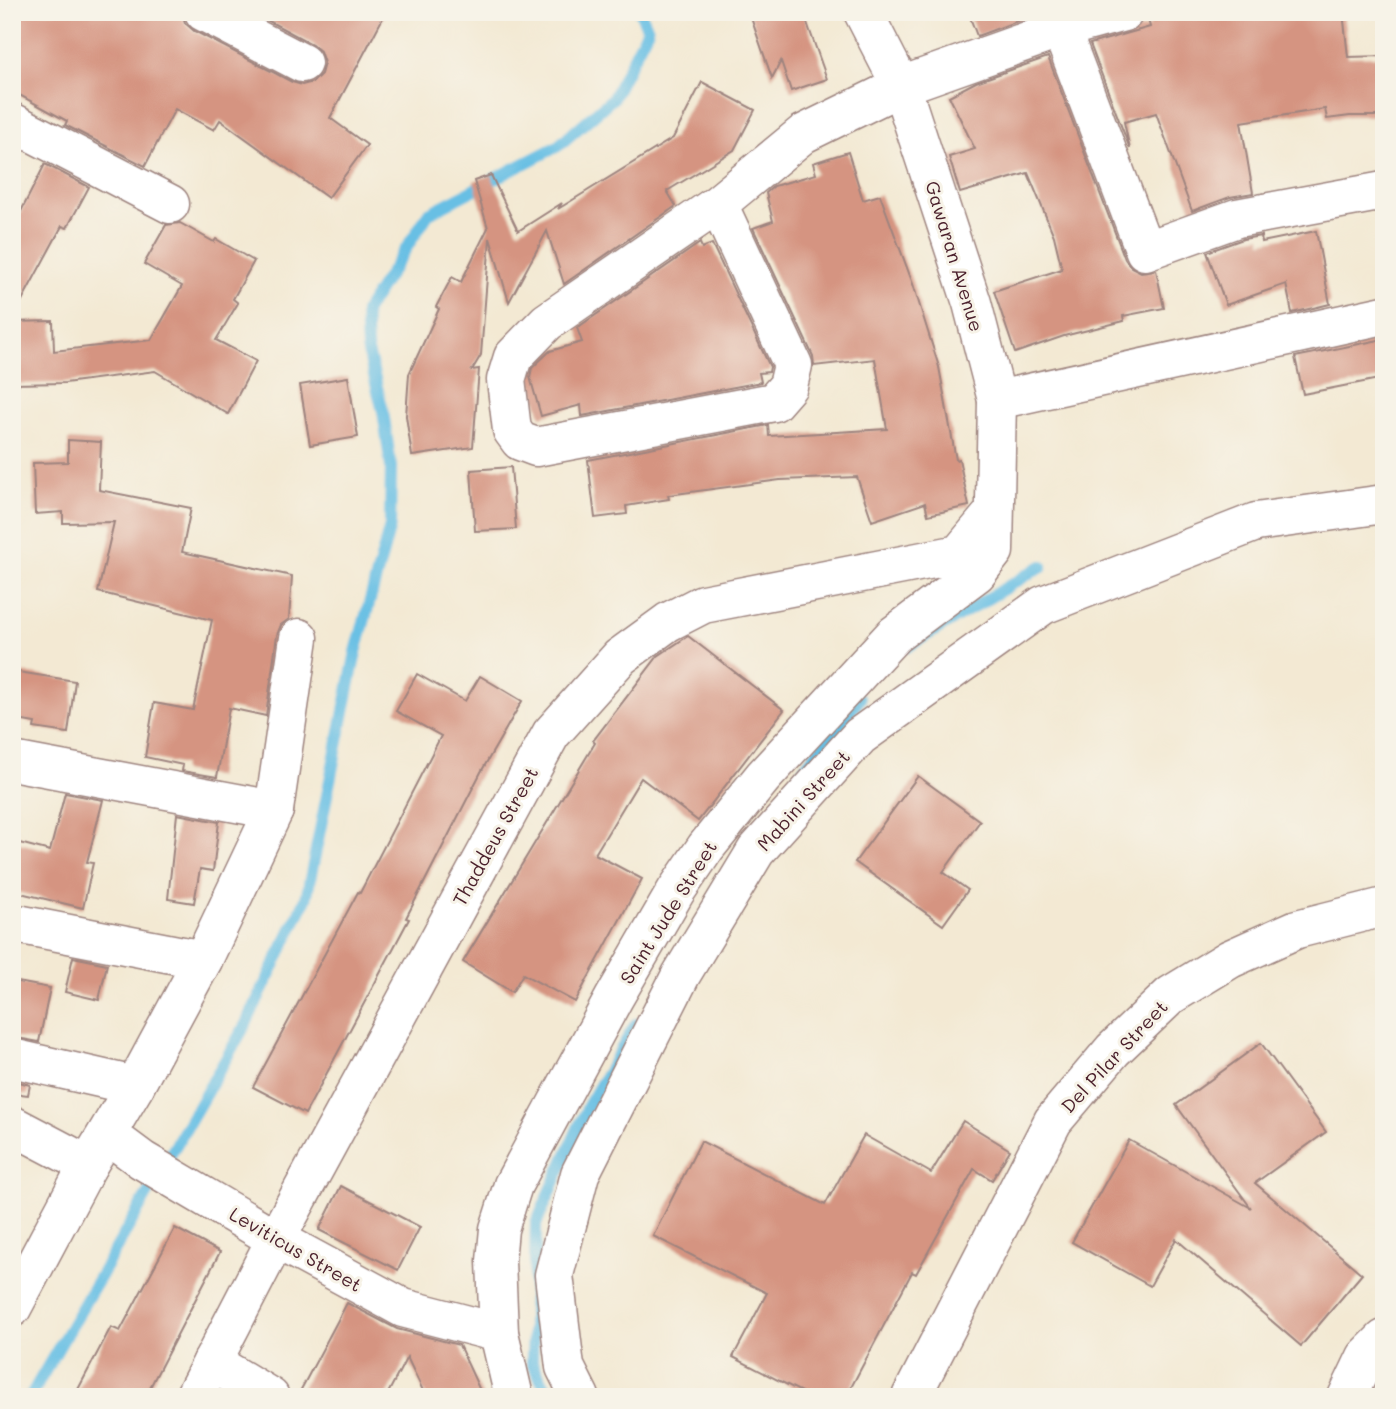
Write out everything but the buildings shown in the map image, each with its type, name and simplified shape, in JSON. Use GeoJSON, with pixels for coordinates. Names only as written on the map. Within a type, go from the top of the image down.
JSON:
{"type":"FeatureCollection","features":[{"type":"Feature","properties":{"kind":"street"},"geometry":{"type":"LineString","coordinates":[[204,12],[302,63]]}},
{"type":"Feature","properties":{"kind":"street","name":"Gawaran Avenue"},"geometry":{"type":"LineString","coordinates":[[863,12],[901,86],[972,303],[997,400],[995,511]]}},
{"type":"Feature","properties":{"kind":"street"},"geometry":{"type":"LineString","coordinates":[[718,204],[793,365],[788,386],[774,402],[536,447],[520,441],[512,430],[506,380],[513,357],[548,322],[718,204],[803,134],[901,86],[1057,20],[1124,12]]}},
{"type":"Feature","properties":{"kind":"street"},"geometry":{"type":"LineString","coordinates":[[1057,20],[1145,251],[1237,218],[1384,191]]}},
{"type":"Feature","properties":{"kind":"street"},"geometry":{"type":"LineString","coordinates":[[12,122],[170,204]]}},
{"type":"Feature","properties":{"kind":"street"},"geometry":{"type":"LineString","coordinates":[[997,400],[1384,315]]}},
{"type":"Feature","properties":{"kind":"street","name":"Mabini Street"},"geometry":{"type":"LineString","coordinates":[[580,1397],[565,1367],[554,1275],[580,1174],[681,975],[756,850],[860,736],[1043,605],[1256,522],[1384,504]]}},
{"type":"Feature","properties":{"kind":"street","name":"Thaddeus Street"},"geometry":{"type":"LineString","coordinates":[[194,1397],[276,1239],[551,734],[620,657],[668,622],[704,604],[959,554],[995,511]]}},
{"type":"Feature","properties":{"kind":"street","name":"Saint Jude Street"},"geometry":{"type":"LineString","coordinates":[[514,1397],[499,1333],[496,1261],[499,1229],[513,1185],[614,998],[706,847],[763,776],[894,635],[977,573],[994,551],[995,511]]}},
{"type":"Feature","properties":{"kind":"street"},"geometry":{"type":"LineString","coordinates":[[12,1308],[203,960],[274,810],[299,638]]}},
{"type":"Feature","properties":{"kind":"street"},"geometry":{"type":"LineString","coordinates":[[12,761],[274,810]]}},
{"type":"Feature","properties":{"kind":"street","name":"Del Pilar Street"},"geometry":{"type":"LineString","coordinates":[[911,1397],[1053,1121],[1113,1050],[1171,995],[1230,959],[1297,929],[1384,907]]}},
{"type":"Feature","properties":{"kind":"street"},"geometry":{"type":"LineString","coordinates":[[12,923],[203,960]]}},
{"type":"Feature","properties":{"kind":"street"},"geometry":{"type":"LineString","coordinates":[[12,1058],[135,1086]]}},
{"type":"Feature","properties":{"kind":"street","name":"Leviticus Street"},"geometry":{"type":"LineString","coordinates":[[12,1125],[142,1160],[276,1239],[403,1308],[499,1333]]}},
{"type":"Feature","properties":{"kind":"street"},"geometry":{"type":"LineString","coordinates":[[1347,1397],[1366,1357],[1384,1339]]}},
{"type":"Feature","properties":{"kind":"street"},"geometry":{"type":"LineString","coordinates":[[212,1362],[270,1397]]}},
{"type":"Feature","properties":{"kind":"waterway"},"geometry":{"type":"LineString","coordinates":[[30,1397],[246,1024],[306,899],[356,652],[390,526],[391,467],[383,411],[367,348],[365,312],[429,213],[558,146],[613,98],[648,29],[640,12]]}},
{"type":"Feature","properties":{"kind":"waterway"},"geometry":{"type":"LineString","coordinates":[[907,647],[1042,566]]}},
{"type":"Feature","properties":{"kind":"waterway"},"geometry":{"type":"LineString","coordinates":[[797,778],[860,699]]}},
{"type":"Feature","properties":{"kind":"waterway"},"geometry":{"type":"LineString","coordinates":[[551,1397],[532,1363],[536,1224],[588,1106],[636,1024]]}}]}
